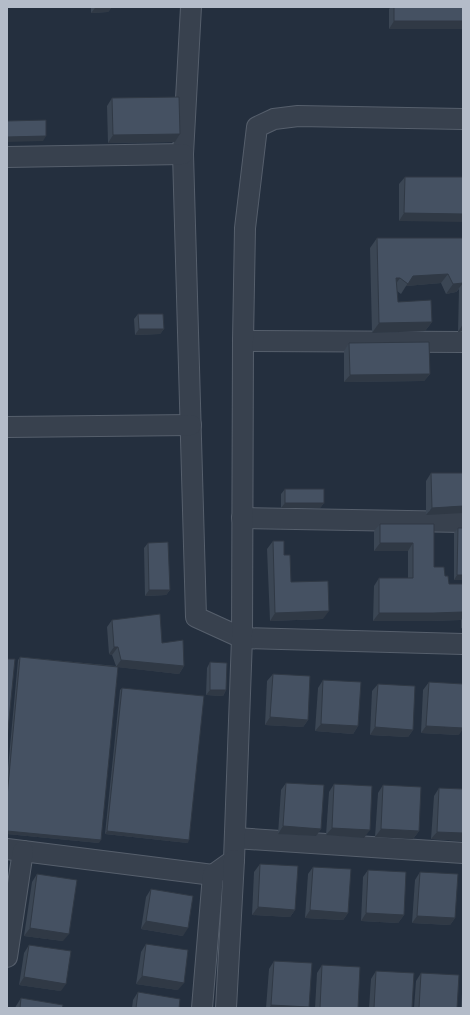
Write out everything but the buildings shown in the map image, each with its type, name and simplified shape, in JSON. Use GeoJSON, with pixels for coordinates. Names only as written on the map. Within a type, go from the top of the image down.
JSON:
{"type":"FeatureCollection","features":[{"type":"Feature","properties":{"kind":"street"},"geometry":{"type":"LineString","coordinates":[[191,7],[183,154],[196,617],[242,638],[463,644]]}},
{"type":"Feature","properties":{"kind":"street"},"geometry":{"type":"LineString","coordinates":[[226,1008],[235,838],[242,638],[245,228],[257,127],[274,119],[298,116],[463,119]]}},
{"type":"Feature","properties":{"kind":"street"},"geometry":{"type":"LineString","coordinates":[[7,157],[183,154]]}},
{"type":"Feature","properties":{"kind":"street"},"geometry":{"type":"LineString","coordinates":[[243,341],[463,342]]}},
{"type":"Feature","properties":{"kind":"street"},"geometry":{"type":"LineString","coordinates":[[7,427],[191,425]]}},
{"type":"Feature","properties":{"kind":"street"},"geometry":{"type":"LineString","coordinates":[[242,518],[463,522]]}},
{"type":"Feature","properties":{"kind":"street"},"geometry":{"type":"LineString","coordinates":[[235,838],[463,853]]}},
{"type":"Feature","properties":{"kind":"street"},"geometry":{"type":"LineString","coordinates":[[7,958],[15,850],[213,875],[234,860]]}},
{"type":"Feature","properties":{"kind":"street"},"geometry":{"type":"LineString","coordinates":[[202,1008],[213,875]]}}]}
